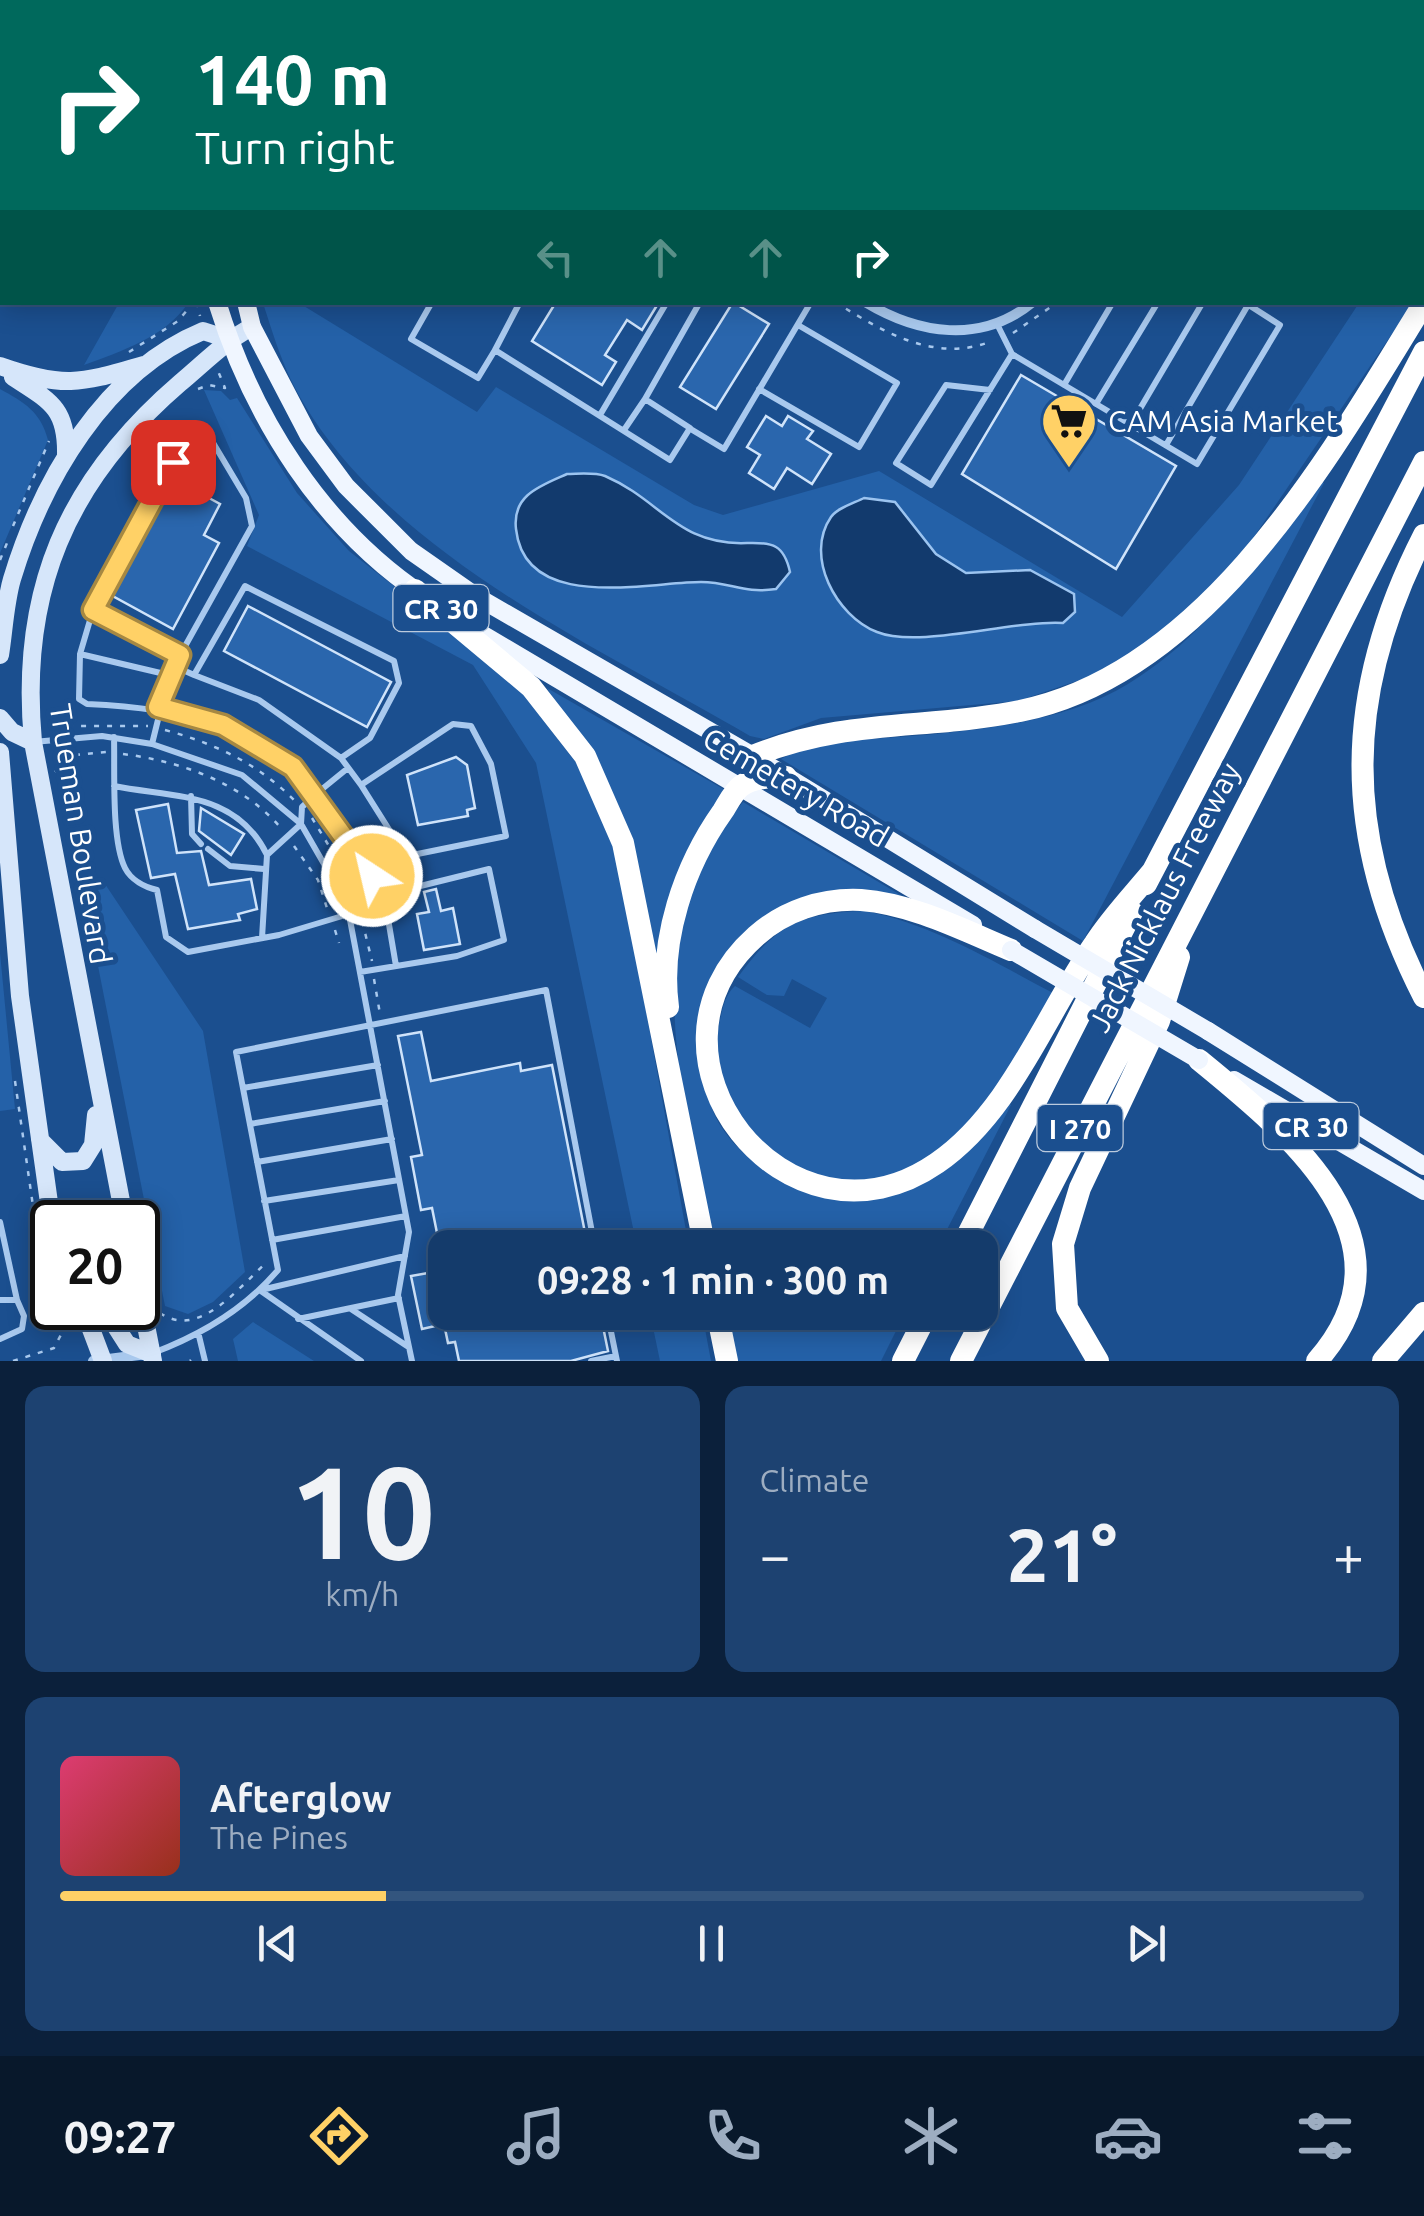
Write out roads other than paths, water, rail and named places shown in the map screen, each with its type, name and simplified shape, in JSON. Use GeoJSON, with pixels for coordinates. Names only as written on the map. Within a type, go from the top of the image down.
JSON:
{"type":"FeatureCollection","features":[{"type":"Feature","properties":{"kind":"highway"},"geometry":{"type":"LineString","coordinates":[[753,756],[838,729],[1018,711],[1060,700],[1137,665],[1211,602],[1253,552],[1302,488],[1423,305]]}},
{"type":"Feature","properties":{"kind":"highway","name":"Jack Nicklaus Freeway"},"geometry":{"type":"LineString","coordinates":[[970,1230],[1424,352]]}},
{"type":"Feature","properties":{"kind":"highway","name":"Jack Nicklaus Freeway"},"geometry":{"type":"LineString","coordinates":[[961,1361],[1424,462]]}},
{"type":"Feature","properties":{"kind":"highway"},"geometry":{"type":"LineString","coordinates":[[1424,535],[1387,617],[1368,686],[1362,815],[1384,908],[1424,996]]}},
{"type":"Feature","properties":{"kind":"highway"},"geometry":{"type":"LineString","coordinates":[[415,590],[531,688],[585,756],[623,842],[696,1191]]}},
{"type":"Feature","properties":{"kind":"highway"},"geometry":{"type":"LineString","coordinates":[[702,1230],[667,999],[668,945],[682,892],[698,855],[740,786],[760,778],[786,776]]}},
{"type":"Feature","properties":{"kind":"highway"},"geometry":{"type":"LineString","coordinates":[[1012,950],[885,903],[832,900],[784,916],[738,954],[716,994],[708,1050],[721,1108],[759,1156],[814,1185],[877,1189],[915,1178],[950,1154],[980,1123],[1096,941],[1152,872]]}},
{"type":"Feature","properties":{"kind":"highway"},"geometry":{"type":"LineString","coordinates":[[1098,1361],[1067,1308],[1063,1244],[1080,1188],[1159,1021],[1199,895]]}},
{"type":"Feature","properties":{"kind":"highway"},"geometry":{"type":"LineString","coordinates":[[1199,1060],[1266,1114],[1314,1163],[1339,1202],[1352,1247],[1351,1299],[1330,1346],[1317,1361]]}},
{"type":"Feature","properties":{"kind":"highway"},"geometry":{"type":"LineString","coordinates":[[1383,1361],[1424,1313]]}},
{"type":"Feature","properties":{"kind":"highway"},"geometry":{"type":"LineString","coordinates":[[721,1330],[727,1361]]}},
{"type":"Feature","properties":{"kind":"highway"},"geometry":{"type":"LineString","coordinates":[[903,1361],[919,1330]]}},
{"type":"Feature","properties":{"kind":"main road","name":"Cemetery Road"},"geometry":{"type":"LineString","coordinates":[[218,305],[228,339],[277,440],[304,480],[348,532],[415,590],[1012,950],[1424,1191]]}},
{"type":"Feature","properties":{"kind":"main road","name":"Cemetery Road"},"geometry":{"type":"LineString","coordinates":[[247,305],[252,326],[309,436],[346,486],[389,532],[474,595],[753,756],[1424,1166]]}},
{"type":"Feature","properties":{"kind":"main road","name":"Trueman Boulevard"},"geometry":{"type":"LineString","coordinates":[[126,1200],[94,1075],[34,742],[30,664],[39,594],[67,522],[103,462],[144,414],[228,339],[252,326]]}},
{"type":"Feature","properties":{"kind":"main road","name":"Trueman Boulevard"},"geometry":{"type":"LineString","coordinates":[[0,655],[11,583],[34,516],[66,455],[145,364],[203,331],[228,339]]}},
{"type":"Feature","properties":{"kind":"main road"},"geometry":{"type":"LineString","coordinates":[[0,367],[62,384],[83,384],[145,364]]}},
{"type":"Feature","properties":{"kind":"main road"},"geometry":{"type":"LineString","coordinates":[[0,367],[53,405],[66,426],[66,455]]}},
{"type":"Feature","properties":{"kind":"main road"},"geometry":{"type":"LineString","coordinates":[[0,718],[12,732],[34,742]]}},
{"type":"Feature","properties":{"kind":"main road"},"geometry":{"type":"LineString","coordinates":[[0,752],[20,996],[49,1200]]}},
{"type":"Feature","properties":{"kind":"main road"},"geometry":{"type":"LineString","coordinates":[[40,1140],[62,1162],[77,1164],[89,1154],[96,1131],[94,1075]]}},
{"type":"Feature","properties":{"kind":"main road"},"geometry":{"type":"LineString","coordinates":[[91,1330],[101,1360]]}},
{"type":"Feature","properties":{"kind":"main road"},"geometry":{"type":"LineString","coordinates":[[118,1330],[127,1344],[152,1358]]}},
{"type":"Feature","properties":{"kind":"main road"},"geometry":{"type":"LineString","coordinates":[[149,1330],[152,1358]]}},
{"type":"Feature","properties":{"kind":"street"},"geometry":{"type":"LineString","coordinates":[[870,305],[907,325],[956,332],[997,324],[1028,305]]}},
{"type":"Feature","properties":{"kind":"street"},"geometry":{"type":"LineString","coordinates":[[101,1360],[152,1358]]}},
{"type":"Feature","properties":{"kind":"lane"},"geometry":{"type":"LineString","coordinates":[[430,305],[410,339],[478,378],[518,305]]}},
{"type":"Feature","properties":{"kind":"lane"},"geometry":{"type":"LineString","coordinates":[[600,415],[665,305]]}},
{"type":"Feature","properties":{"kind":"lane"},"geometry":{"type":"LineString","coordinates":[[624,430],[698,305]]}},
{"type":"Feature","properties":{"kind":"lane"},"geometry":{"type":"LineString","coordinates":[[645,399],[724,449],[809,305]]}},
{"type":"Feature","properties":{"kind":"lane"},"geometry":{"type":"LineString","coordinates":[[1064,384],[1110,305]]}},
{"type":"Feature","properties":{"kind":"lane"},"geometry":{"type":"LineString","coordinates":[[1096,404],[1156,305]]}},
{"type":"Feature","properties":{"kind":"lane"},"geometry":{"type":"LineString","coordinates":[[1130,424],[1202,305]]}},
{"type":"Feature","properties":{"kind":"lane"},"geometry":{"type":"LineString","coordinates":[[1166,445],[1245,305]]}},
{"type":"Feature","properties":{"kind":"lane"},"geometry":{"type":"LineString","coordinates":[[997,324],[1012,354],[1197,464],[1280,324],[1248,305]]}},
{"type":"Feature","properties":{"kind":"lane"},"geometry":{"type":"LineString","coordinates":[[760,389],[859,448],[896,383],[798,325]]}},
{"type":"Feature","properties":{"kind":"lane"},"geometry":{"type":"LineString","coordinates":[[496,350],[670,460],[690,428]]}},
{"type":"Feature","properties":{"kind":"lane"},"geometry":{"type":"LineString","coordinates":[[990,390],[946,386],[896,463],[931,485],[990,390],[1012,354]]}},
{"type":"Feature","properties":{"kind":"lane"},"geometry":{"type":"LineString","coordinates":[[152,744],[158,707],[169,675],[252,526],[246,498],[208,436],[173,462],[93,610],[80,654],[78,699],[87,704],[158,707],[223,725],[293,767],[316,794],[384,895],[396,966]]}},
{"type":"Feature","properties":{"kind":"lane"},"geometry":{"type":"LineString","coordinates":[[194,675],[245,586],[394,661],[399,683],[370,738],[340,758]]}},
{"type":"Feature","properties":{"kind":"lane"},"geometry":{"type":"LineString","coordinates":[[93,610],[180,655]]}},
{"type":"Feature","properties":{"kind":"lane"},"geometry":{"type":"LineString","coordinates":[[80,654],[169,675]]}},
{"type":"Feature","properties":{"kind":"lane"},"geometry":{"type":"LineString","coordinates":[[174,666],[260,700],[340,758],[390,830],[399,858]]}},
{"type":"Feature","properties":{"kind":"lane"},"geometry":{"type":"LineString","coordinates":[[342,895],[372,876],[383,861],[506,836],[491,764],[471,726],[453,724],[361,785]]}},
{"type":"Feature","properties":{"kind":"lane"},"geometry":{"type":"LineString","coordinates":[[114,737],[114,786],[125,868],[142,886],[157,890],[166,938],[188,952],[262,938],[349,914]]}},
{"type":"Feature","properties":{"kind":"lane"},"geometry":{"type":"LineString","coordinates":[[34,742],[114,737],[152,744],[242,776],[301,824],[349,914],[406,1216],[399,1298],[412,1361]]}},
{"type":"Feature","properties":{"kind":"lane"},"geometry":{"type":"LineString","coordinates":[[267,855],[301,824],[302,807],[348,768]]}},
{"type":"Feature","properties":{"kind":"lane"},"geometry":{"type":"LineString","coordinates":[[114,786],[192,796],[223,807],[258,837],[267,855],[262,938]]}},
{"type":"Feature","properties":{"kind":"lane"},"geometry":{"type":"LineString","coordinates":[[192,796],[192,834],[230,866],[264,869]]}},
{"type":"Feature","properties":{"kind":"lane"},"geometry":{"type":"LineString","coordinates":[[360,972],[457,956],[504,940],[490,869],[384,895]]}},
{"type":"Feature","properties":{"kind":"lane"},"geometry":{"type":"LineString","coordinates":[[152,1358],[199,1336],[260,1290],[278,1270],[236,1052],[546,990],[592,1230]]}},
{"type":"Feature","properties":{"kind":"lane"},"geometry":{"type":"LineString","coordinates":[[243,1088],[378,1065]]}},
{"type":"Feature","properties":{"kind":"lane"},"geometry":{"type":"LineString","coordinates":[[250,1124],[385,1101]]}},
{"type":"Feature","properties":{"kind":"lane"},"geometry":{"type":"LineString","coordinates":[[257,1162],[392,1139]]}},
{"type":"Feature","properties":{"kind":"lane"},"geometry":{"type":"LineString","coordinates":[[264,1201],[399,1180]]}},
{"type":"Feature","properties":{"kind":"lane"},"geometry":{"type":"LineString","coordinates":[[272,1240],[406,1216]]}},
{"type":"Feature","properties":{"kind":"lane"},"geometry":{"type":"LineString","coordinates":[[0,1222],[24,1316],[22,1330],[0,1338]]}},
{"type":"Feature","properties":{"kind":"lane"},"geometry":{"type":"LineString","coordinates":[[260,1290],[405,1256]]}},
{"type":"Feature","properties":{"kind":"lane"},"geometry":{"type":"LineString","coordinates":[[260,1290],[361,1361]]}},
{"type":"Feature","properties":{"kind":"lane"},"geometry":{"type":"LineString","coordinates":[[297,1319],[399,1298]]}},
{"type":"Feature","properties":{"kind":"lane"},"geometry":{"type":"LineString","coordinates":[[0,1300],[17,1300]]}},
{"type":"Feature","properties":{"kind":"lane"},"geometry":{"type":"LineString","coordinates":[[350,1308],[409,1348]]}},
{"type":"Feature","properties":{"kind":"lane"},"geometry":{"type":"LineString","coordinates":[[591,1361],[616,1358],[611,1330]]}},
{"type":"Feature","properties":{"kind":"lane"},"geometry":{"type":"LineString","coordinates":[[199,1336],[205,1361]]}},
{"type":"Feature","properties":{"kind":"place","name":"CAM Asia Market"},"geometry":{"type":"Point","coordinates":[1069,470]}}]}
